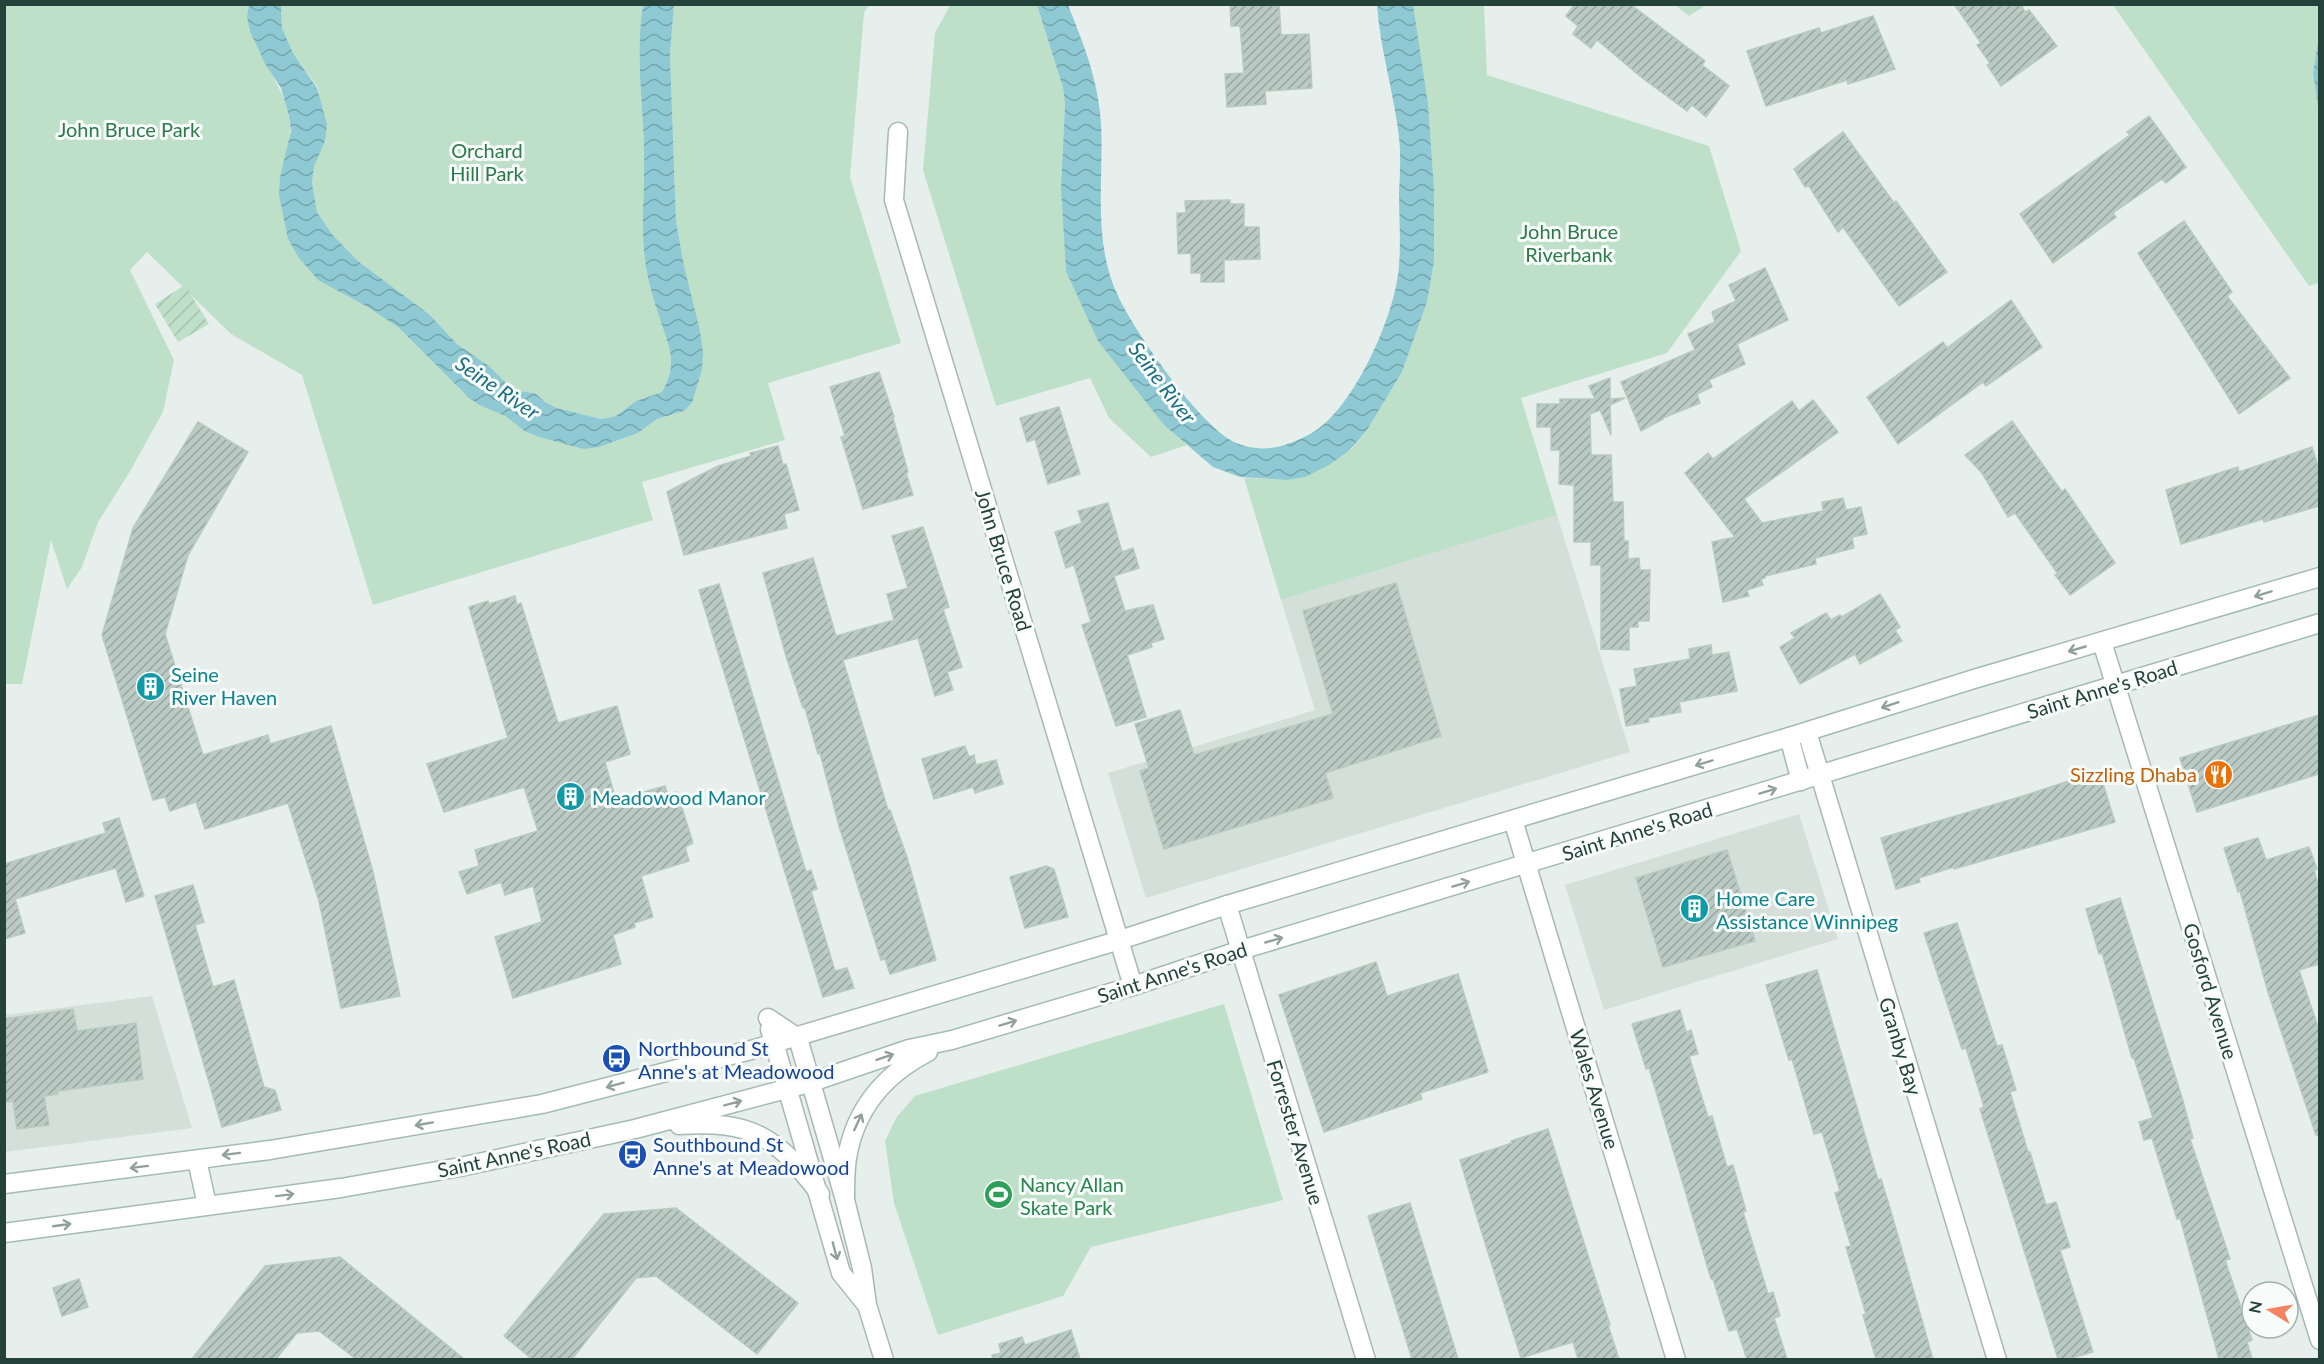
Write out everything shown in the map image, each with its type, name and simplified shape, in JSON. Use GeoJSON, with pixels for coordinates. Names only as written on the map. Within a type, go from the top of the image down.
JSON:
{"type":"FeatureCollection","features":[{"type":"Feature","properties":{"kind":"main road","name":"John Bruce Road"},"geometry":{"type":"LineString","coordinates":[[898,132],[894,200],[1133,986]]}},
{"type":"Feature","properties":{"kind":"main road"},"geometry":{"type":"LineString","coordinates":[[4,1184],[197,1160],[542,1104],[798,1038],[1227,905],[2319,577]]}},
{"type":"Feature","properties":{"kind":"main road","name":"Saint Anne's Road"},"geometry":{"type":"LineString","coordinates":[[4,1233],[341,1188],[460,1167],[635,1129],[787,1090],[909,1049],[952,1040],[1133,986],[1241,950],[2319,623]]}},
{"type":"Feature","properties":{"kind":"main road","name":"Gosford Avenue"},"geometry":{"type":"LineString","coordinates":[[2102,642],[2319,1340]]}},
{"type":"Feature","properties":{"kind":"main road","name":"Granby Bay"},"geometry":{"type":"LineString","coordinates":[[1807,732],[1997,1359]]}},
{"type":"Feature","properties":{"kind":"main road"},"geometry":{"type":"LineString","coordinates":[[1789,737],[1801,782]]}},
{"type":"Feature","properties":{"kind":"main road","name":"Wales Avenue"},"geometry":{"type":"LineString","coordinates":[[1513,820],[1676,1359]]}},
{"type":"Feature","properties":{"kind":"main road","name":"Forrester Avenue"},"geometry":{"type":"LineString","coordinates":[[1227,905],[1366,1359]]}},
{"type":"Feature","properties":{"kind":"main road"},"geometry":{"type":"LineString","coordinates":[[867,1305],[842,1273],[773,1044],[768,1018],[798,1038],[809,1083],[845,1200],[862,1268],[867,1305],[884,1359]]}},
{"type":"Feature","properties":{"kind":"main road"},"geometry":{"type":"LineString","coordinates":[[845,1200],[847,1159],[853,1130],[859,1116],[878,1087],[908,1062],[952,1040]]}},
{"type":"Feature","properties":{"kind":"main road"},"geometry":{"type":"LineString","coordinates":[[635,1129],[708,1124],[738,1127],[759,1133],[798,1166],[820,1194]]}},
{"type":"Feature","properties":{"kind":"main road"},"geometry":{"type":"LineString","coordinates":[[197,1160],[207,1205]]}},
{"type":"Feature","properties":{"kind":"shaded area"},"geometry":{"type":"Polygon","coordinates":[[[1557,515],[1630,752],[1146,898],[1108,773],[1315,710],[1281,600],[1557,515]]]}},
{"type":"Feature","properties":{"kind":"shaded area"},"geometry":{"type":"Polygon","coordinates":[[[1799,814],[1838,939],[1604,1010],[1565,885],[1799,814]]]}},
{"type":"Feature","properties":{"kind":"shaded area"},"geometry":{"type":"Polygon","coordinates":[[[152,996],[192,1128],[5,1152],[4,1015],[152,996]]]}},
{"type":"Feature","properties":{"kind":"green space","name":"John Bruce Park"},"geometry":{"type":"Polygon","coordinates":[[[4,5],[249,5],[249,19],[257,48],[279,89],[289,117],[289,140],[280,177],[366,306],[399,328],[468,397],[479,405],[505,416],[526,432],[539,437],[599,447],[638,433],[657,419],[684,411],[692,403],[702,370],[676,221],[670,55],[674,5],[869,5],[864,13],[850,177],[901,343],[768,383],[785,440],[642,482],[653,520],[373,605],[302,375],[231,334],[147,252],[130,270],[174,360],[163,412],[98,522],[82,567],[67,589],[51,540],[22,684],[5,684],[4,5]]]}},
{"type":"Feature","properties":{"kind":"green space","name":"Orchard Hill Park"},"geometry":{"type":"Polygon","coordinates":[[[281,5],[643,5],[640,59],[644,151],[643,238],[648,278],[671,357],[669,374],[662,392],[636,401],[616,416],[601,419],[557,408],[545,402],[535,393],[519,391],[507,384],[489,366],[457,344],[430,315],[358,261],[332,234],[317,212],[312,183],[314,167],[325,141],[318,88],[293,53],[282,28],[281,5]]]}},
{"type":"Feature","properties":{"kind":"green space"},"geometry":{"type":"Polygon","coordinates":[[[950,5],[1037,5],[1063,88],[1065,104],[1061,187],[1164,425],[1187,445],[1151,457],[1109,418],[1090,378],[996,406],[923,170],[935,33],[950,5]]]}},
{"type":"Feature","properties":{"kind":"green space","name":"John Bruce Riverbank"},"geometry":{"type":"Polygon","coordinates":[[[1413,5],[1484,5],[1487,75],[1709,146],[1741,251],[1667,353],[1521,398],[1557,515],[1281,600],[1244,478],[1287,480],[1351,450],[1367,430],[1402,372],[1427,302],[1434,262],[1413,5]]]}},
{"type":"Feature","properties":{"kind":"green space"},"geometry":{"type":"Polygon","coordinates":[[[1675,5],[1706,5],[1689,16],[1675,5]]]}},
{"type":"Feature","properties":{"kind":"green space"},"geometry":{"type":"Polygon","coordinates":[[[2113,5],[2319,5],[2319,35],[2313,73],[2320,112],[2319,283],[2309,286],[2113,5]]]}},
{"type":"Feature","properties":{"kind":"green space"},"geometry":{"type":"Polygon","coordinates":[[[185,285],[209,324],[178,342],[155,304],[185,285]]]}},
{"type":"Feature","properties":{"kind":"green space"},"geometry":{"type":"Polygon","coordinates":[[[1224,1004],[1283,1200],[1091,1247],[1063,1296],[938,1335],[894,1203],[885,1141],[896,1118],[915,1096],[1224,1004]]]}},
{"type":"Feature","properties":{"kind":"water","name":"Seine River"},"geometry":{"type":"Polygon","coordinates":[[[249,5],[281,5],[282,28],[293,53],[317,88],[327,124],[325,141],[314,167],[312,183],[317,212],[332,234],[358,261],[430,315],[457,344],[489,366],[507,384],[519,391],[535,393],[545,402],[557,408],[601,419],[616,416],[636,401],[662,392],[670,370],[669,347],[650,287],[644,251],[644,151],[640,41],[643,5],[674,5],[670,55],[676,221],[703,352],[702,370],[692,403],[684,411],[657,419],[638,433],[599,447],[584,449],[539,437],[526,432],[505,416],[479,405],[468,397],[399,328],[366,306],[318,280],[299,258],[288,239],[279,195],[280,177],[291,131],[289,116],[281,88],[265,64],[250,31],[247,17],[249,5]]]}},
{"type":"Feature","properties":{"kind":"water","name":"Seine River"},"geometry":{"type":"Polygon","coordinates":[[[1037,5],[1068,5],[1085,48],[1097,92],[1101,123],[1101,211],[1105,254],[1110,275],[1126,312],[1153,354],[1187,399],[1221,434],[1247,447],[1264,448],[1281,446],[1300,439],[1318,429],[1332,417],[1345,401],[1368,362],[1393,299],[1399,260],[1400,151],[1397,120],[1377,5],[1413,5],[1428,104],[1434,189],[1434,262],[1427,302],[1402,372],[1367,430],[1350,450],[1329,465],[1305,477],[1287,480],[1240,477],[1213,467],[1164,425],[1098,341],[1066,271],[1061,187],[1065,104],[1063,88],[1037,5]]]}},
{"type":"Feature","properties":{"kind":"water"},"geometry":{"type":"Polygon","coordinates":[[[2319,35],[2319,112],[2313,73],[2319,35]]]}},
{"type":"Feature","properties":{"kind":"building"},"geometry":{"type":"Polygon","coordinates":[[[1230,4],[1279,4],[1281,35],[1309,34],[1312,88],[1265,91],[1266,104],[1227,107],[1225,74],[1244,73],[1240,26],[1231,26],[1230,4]]]}},
{"type":"Feature","properties":{"kind":"building"},"geometry":{"type":"Polygon","coordinates":[[[1575,4],[1630,4],[1705,61],[1702,65],[1729,86],[1706,117],[1692,105],[1687,111],[1597,40],[1591,48],[1573,34],[1578,26],[1566,16],[1575,4]]]}},
{"type":"Feature","properties":{"kind":"building"},"geometry":{"type":"Polygon","coordinates":[[[1954,4],[2021,4],[2025,12],[2029,10],[2057,46],[2001,86],[1987,65],[1990,63],[1977,45],[1981,43],[1954,4]]]}},
{"type":"Feature","properties":{"kind":"building"},"geometry":{"type":"Polygon","coordinates":[[[1873,16],[1895,69],[1848,84],[1847,80],[1766,106],[1747,51],[1819,28],[1821,33],[1873,16]]]}},
{"type":"Feature","properties":{"kind":"building"},"geometry":{"type":"Polygon","coordinates":[[[2149,116],[2186,167],[2166,183],[2162,179],[2113,213],[2116,217],[2053,263],[2020,214],[2130,135],[2127,132],[2149,116]]]}},
{"type":"Feature","properties":{"kind":"building"},"geometry":{"type":"Polygon","coordinates":[[[1843,132],[1947,272],[1899,306],[1843,227],[1838,232],[1809,186],[1805,187],[1794,169],[1843,132]]]}},
{"type":"Feature","properties":{"kind":"building"},"geometry":{"type":"Polygon","coordinates":[[[1230,200],[1230,204],[1244,204],[1244,227],[1259,227],[1260,259],[1224,260],[1224,282],[1201,282],[1201,273],[1191,273],[1191,253],[1178,254],[1177,213],[1186,213],[1185,201],[1230,200]]]}},
{"type":"Feature","properties":{"kind":"building"},"geometry":{"type":"Polygon","coordinates":[[[2184,221],[2232,292],[2227,296],[2290,378],[2239,414],[2138,253],[2184,221]]]}},
{"type":"Feature","properties":{"kind":"building"},"geometry":{"type":"Polygon","coordinates":[[[1765,268],[1788,320],[1737,344],[1745,364],[1709,380],[1712,387],[1697,394],[1700,403],[1663,418],[1641,431],[1621,382],[1695,350],[1688,334],[1715,322],[1712,312],[1736,301],[1729,285],[1765,268]]]}},
{"type":"Feature","properties":{"kind":"building"},"geometry":{"type":"Polygon","coordinates":[[[2011,300],[2042,347],[1986,386],[1983,382],[1898,444],[1867,397],[1943,342],[1947,348],[2011,300]]]}},
{"type":"Feature","properties":{"kind":"building"},"geometry":{"type":"Polygon","coordinates":[[[879,372],[894,417],[913,495],[863,509],[841,437],[845,436],[830,387],[879,372]]]}},
{"type":"Feature","properties":{"kind":"building"},"geometry":{"type":"Polygon","coordinates":[[[1610,378],[1610,399],[1625,398],[1610,405],[1611,435],[1600,410],[1590,414],[1591,455],[1611,455],[1613,502],[1623,502],[1624,541],[1628,541],[1628,559],[1639,558],[1640,570],[1650,570],[1649,621],[1638,621],[1638,627],[1629,627],[1629,650],[1601,649],[1601,565],[1591,565],[1591,542],[1574,542],[1574,485],[1559,484],[1560,450],[1551,450],[1551,427],[1537,427],[1537,404],[1560,404],[1560,399],[1595,399],[1589,386],[1610,378]]]}},
{"type":"Feature","properties":{"kind":"building"},"geometry":{"type":"Polygon","coordinates":[[[1813,400],[1838,432],[1744,499],[1762,523],[1823,511],[1822,502],[1843,498],[1846,510],[1861,507],[1867,534],[1852,537],[1854,548],[1815,558],[1816,564],[1765,576],[1761,579],[1763,585],[1747,590],[1749,596],[1723,602],[1712,542],[1735,537],[1685,473],[1708,453],[1713,459],[1792,401],[1799,411],[1813,400]]]}},
{"type":"Feature","properties":{"kind":"building"},"geometry":{"type":"Polygon","coordinates":[[[1059,407],[1080,474],[1048,484],[1035,439],[1027,442],[1020,418],[1059,407]]]}},
{"type":"Feature","properties":{"kind":"building"},"geometry":{"type":"Polygon","coordinates":[[[2012,421],[2062,492],[2065,489],[2115,563],[2070,595],[2015,513],[2008,517],[1982,473],[1965,455],[2012,421]]]}},
{"type":"Feature","properties":{"kind":"building","name":"Seine River Haven"},"geometry":{"type":"Polygon","coordinates":[[[198,422],[248,452],[188,555],[165,634],[203,755],[268,735],[270,744],[331,726],[373,872],[400,996],[341,1008],[319,901],[288,803],[205,829],[196,802],[170,811],[165,797],[153,800],[102,635],[133,528],[198,422]]]}},
{"type":"Feature","properties":{"kind":"building"},"geometry":{"type":"Polygon","coordinates":[[[778,446],[783,465],[786,464],[799,510],[784,514],[787,528],[684,555],[667,492],[718,466],[751,456],[750,453],[778,446]]]}},
{"type":"Feature","properties":{"kind":"building"},"geometry":{"type":"Polygon","coordinates":[[[2312,447],[2319,469],[2319,506],[2264,522],[2263,519],[2181,544],[2166,490],[2238,467],[2239,472],[2312,447]]]}},
{"type":"Feature","properties":{"kind":"building"},"geometry":{"type":"Polygon","coordinates":[[[1108,503],[1122,552],[1133,548],[1139,568],[1114,576],[1125,611],[1153,605],[1164,639],[1151,643],[1152,647],[1127,655],[1146,717],[1116,726],[1082,625],[1091,622],[1074,565],[1066,568],[1055,532],[1082,523],[1078,511],[1108,503]]]}},
{"type":"Feature","properties":{"kind":"building"},"geometry":{"type":"Polygon","coordinates":[[[923,527],[949,607],[943,609],[962,667],[947,672],[953,690],[935,696],[918,638],[843,660],[888,810],[890,810],[907,857],[936,960],[890,974],[885,959],[881,960],[839,826],[820,753],[818,754],[805,708],[803,708],[786,656],[763,573],[813,558],[836,636],[894,620],[887,594],[908,588],[892,536],[923,527]]]}},
{"type":"Feature","properties":{"kind":"building"},"geometry":{"type":"Polygon","coordinates":[[[1396,583],[1441,736],[1325,773],[1333,798],[1164,849],[1140,771],[1149,768],[1135,724],[1180,710],[1194,755],[1333,714],[1303,611],[1396,583]]]}},
{"type":"Feature","properties":{"kind":"building"},"geometry":{"type":"Polygon","coordinates":[[[719,584],[806,872],[811,870],[817,889],[811,891],[835,971],[847,968],[854,988],[823,997],[699,590],[719,584]]]}},
{"type":"Feature","properties":{"kind":"building"},"geometry":{"type":"Polygon","coordinates":[[[1880,594],[1900,627],[1895,630],[1902,641],[1860,664],[1855,654],[1800,684],[1780,647],[1795,638],[1791,633],[1826,613],[1831,620],[1840,615],[1842,617],[1880,594]]]}},
{"type":"Feature","properties":{"kind":"building","name":"Meadowood Manor"},"geometry":{"type":"Polygon","coordinates":[[[515,596],[517,605],[521,603],[558,723],[617,706],[630,754],[605,762],[616,800],[665,786],[668,795],[677,792],[693,843],[685,847],[689,861],[641,876],[653,917],[634,923],[635,927],[613,935],[621,964],[513,998],[495,937],[542,922],[533,886],[505,895],[501,882],[467,894],[459,872],[479,866],[475,850],[538,831],[524,787],[444,812],[427,764],[508,738],[469,607],[515,596]]]}},
{"type":"Feature","properties":{"kind":"building"},"geometry":{"type":"Polygon","coordinates":[[[1711,645],[1712,655],[1729,652],[1737,691],[1679,702],[1681,712],[1648,718],[1649,722],[1626,726],[1620,689],[1637,686],[1634,669],[1690,659],[1689,649],[1711,645]]]}},
{"type":"Feature","properties":{"kind":"building"},"geometry":{"type":"Polygon","coordinates":[[[2319,715],[2319,774],[2197,812],[2180,758],[2319,715]]]}},
{"type":"Feature","properties":{"kind":"building"},"geometry":{"type":"Polygon","coordinates":[[[965,746],[969,757],[974,755],[976,765],[996,760],[1003,784],[975,793],[973,787],[934,799],[922,759],[965,746]]]}},
{"type":"Feature","properties":{"kind":"building"},"geometry":{"type":"Polygon","coordinates":[[[2099,771],[2115,822],[1954,869],[1954,867],[1919,878],[1920,882],[1896,889],[1881,838],[2099,771]]]}},
{"type":"Feature","properties":{"kind":"building"},"geometry":{"type":"Polygon","coordinates":[[[119,818],[144,896],[126,902],[116,868],[81,878],[15,899],[25,933],[4,939],[4,864],[106,833],[103,823],[119,818]]]}},
{"type":"Feature","properties":{"kind":"building"},"geometry":{"type":"Polygon","coordinates":[[[2258,838],[2266,860],[2309,847],[2317,869],[2314,870],[2319,888],[2319,964],[2299,970],[2319,1030],[2319,1135],[2316,1135],[2268,992],[2240,891],[2238,892],[2224,848],[2258,838]]]}},
{"type":"Feature","properties":{"kind":"building","name":"Home Care Assistance Winnipeg"},"geometry":{"type":"Polygon","coordinates":[[[1727,850],[1755,941],[1663,967],[1636,878],[1727,850]]]}},
{"type":"Feature","properties":{"kind":"building"},"geometry":{"type":"Polygon","coordinates":[[[1046,866],[1054,869],[1068,917],[1025,928],[1010,877],[1046,866]]]}},
{"type":"Feature","properties":{"kind":"building"},"geometry":{"type":"Polygon","coordinates":[[[193,885],[204,922],[195,925],[213,987],[234,980],[264,1087],[275,1090],[281,1110],[222,1127],[155,896],[193,885]]]}},
{"type":"Feature","properties":{"kind":"building"},"geometry":{"type":"Polygon","coordinates":[[[2120,898],[2183,1101],[2193,1138],[2190,1139],[2230,1259],[2225,1260],[2240,1304],[2240,1340],[2252,1340],[2247,1342],[2252,1359],[2219,1359],[2180,1218],[2177,1219],[2152,1138],[2144,1140],[2139,1122],[2153,1118],[2134,1058],[2132,1058],[2102,953],[2099,954],[2086,909],[2120,898]]]}},
{"type":"Feature","properties":{"kind":"building"},"geometry":{"type":"Polygon","coordinates":[[[1957,923],[1997,1046],[2002,1045],[2016,1090],[2010,1092],[2046,1205],[2056,1202],[2070,1247],[2060,1250],[2093,1352],[2068,1359],[2058,1359],[1980,1109],[1984,1107],[1966,1048],[1962,1049],[1924,933],[1957,923]]]}},
{"type":"Feature","properties":{"kind":"building"},"geometry":{"type":"Polygon","coordinates":[[[1376,962],[1387,996],[1458,974],[1488,1072],[1420,1093],[1422,1099],[1324,1132],[1279,995],[1376,962]]]}},
{"type":"Feature","properties":{"kind":"building"},"geometry":{"type":"Polygon","coordinates":[[[1817,970],[1878,1180],[1881,1179],[1890,1208],[1933,1359],[1876,1359],[1863,1315],[1866,1314],[1846,1247],[1851,1246],[1835,1193],[1840,1191],[1822,1132],[1814,1134],[1792,1059],[1789,1060],[1766,985],[1817,970]]]}},
{"type":"Feature","properties":{"kind":"building"},"geometry":{"type":"Polygon","coordinates":[[[73,1009],[77,1031],[136,1023],[143,1079],[58,1091],[58,1094],[44,1096],[49,1125],[17,1129],[13,1101],[4,1100],[4,1019],[73,1009]]]}},
{"type":"Feature","properties":{"kind":"building"},"geometry":{"type":"Polygon","coordinates":[[[1680,1010],[1686,1032],[1691,1030],[1698,1054],[1689,1056],[1708,1117],[1712,1116],[1727,1167],[1733,1165],[1746,1211],[1743,1212],[1768,1294],[1773,1292],[1780,1316],[1774,1318],[1787,1359],[1747,1359],[1737,1329],[1729,1331],[1713,1279],[1711,1279],[1649,1068],[1646,1069],[1632,1024],[1680,1010]]]}},
{"type":"Feature","properties":{"kind":"building"},"geometry":{"type":"Polygon","coordinates":[[[1548,1129],[1619,1359],[1578,1359],[1573,1342],[1521,1358],[1477,1217],[1460,1160],[1548,1129]]]}},
{"type":"Feature","properties":{"kind":"building"},"geometry":{"type":"Polygon","coordinates":[[[1410,1203],[1458,1359],[1412,1359],[1368,1216],[1410,1203]]]}},
{"type":"Feature","properties":{"kind":"building"},"geometry":{"type":"Polygon","coordinates":[[[676,1208],[798,1303],[757,1354],[656,1276],[636,1278],[572,1359],[532,1359],[504,1336],[604,1214],[676,1208]]]}},
{"type":"Feature","properties":{"kind":"building"},"geometry":{"type":"Polygon","coordinates":[[[340,1257],[464,1359],[356,1359],[319,1331],[297,1333],[276,1359],[192,1359],[265,1266],[340,1257]]]}},
{"type":"Feature","properties":{"kind":"building"},"geometry":{"type":"Polygon","coordinates":[[[79,1279],[88,1307],[62,1316],[53,1288],[79,1279]]]}},
{"type":"Feature","properties":{"kind":"building"},"geometry":{"type":"Polygon","coordinates":[[[1071,1330],[1080,1359],[993,1359],[992,1355],[1001,1353],[999,1344],[1022,1337],[1025,1345],[1071,1330]]]}},
{"type":"Feature","properties":{"kind":"place","name":"Seine River Haven"},"geometry":{"type":"Point","coordinates":[150,686]}},
{"type":"Feature","properties":{"kind":"place","name":"Sizzling Dhaba"},"geometry":{"type":"Point","coordinates":[2218,774]}},
{"type":"Feature","properties":{"kind":"place","name":"Meadowood Manor"},"geometry":{"type":"Point","coordinates":[571,797]}},
{"type":"Feature","properties":{"kind":"place","name":"Home Care Assistance Winnipeg"},"geometry":{"type":"Point","coordinates":[1695,909]}},
{"type":"Feature","properties":{"kind":"place","name":"Northbound St Anne's at Meadowood"},"geometry":{"type":"Point","coordinates":[617,1059]}},
{"type":"Feature","properties":{"kind":"place","name":"Southbound St Anne's at Meadowood"},"geometry":{"type":"Point","coordinates":[632,1155]}},
{"type":"Feature","properties":{"kind":"place","name":"Nancy Allan Skate Park"},"geometry":{"type":"Point","coordinates":[999,1195]}}]}
